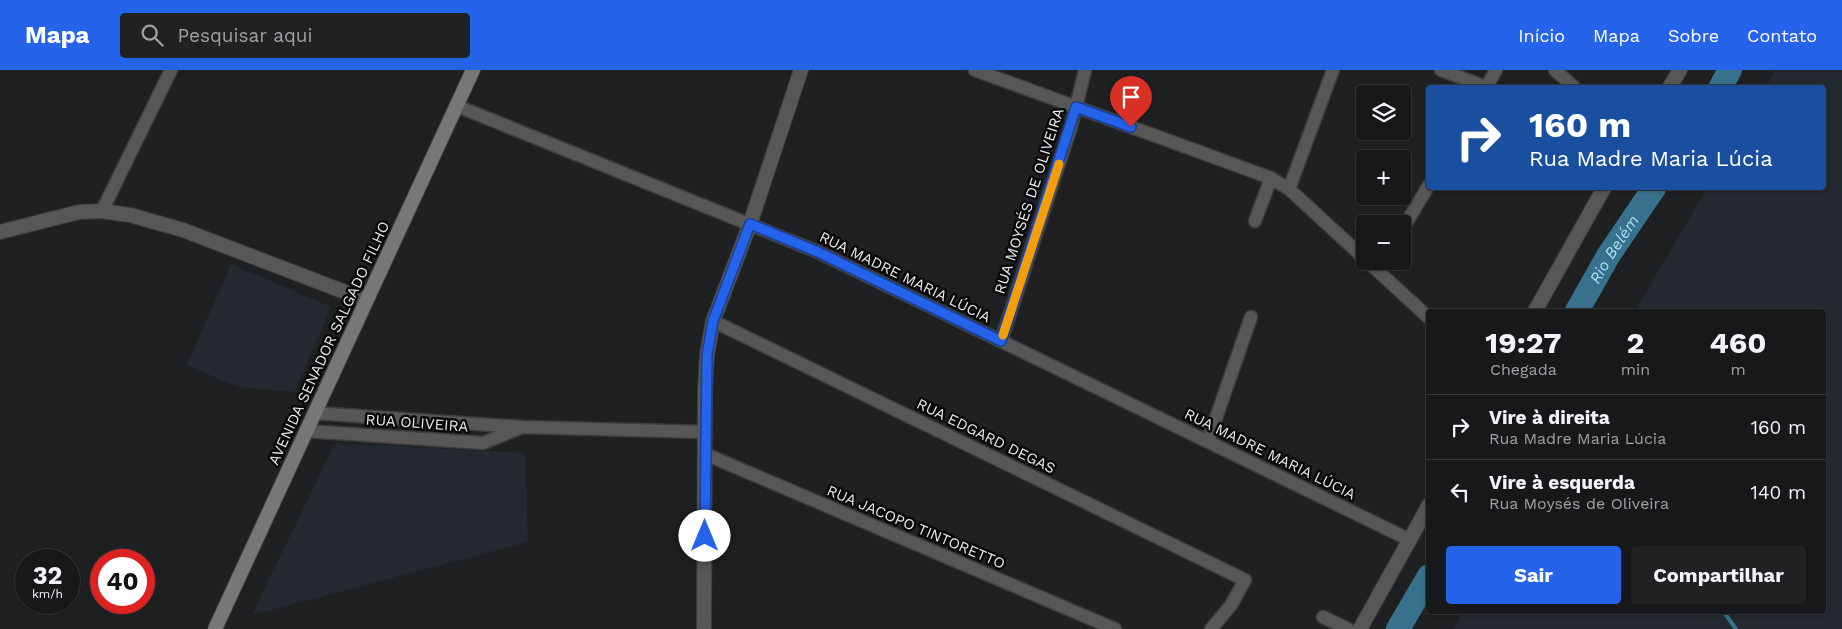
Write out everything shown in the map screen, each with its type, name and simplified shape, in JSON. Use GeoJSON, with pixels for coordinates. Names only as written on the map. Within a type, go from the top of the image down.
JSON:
{"type":"FeatureCollection","features":[{"type":"Feature","properties":{"kind":"main road","name":"AVENIDA SENADOR SALGADO FILHO"},"geometry":{"type":"LineString","coordinates":[[214,629],[473,70]]}},
{"type":"Feature","properties":{"kind":"street"},"geometry":{"type":"LineString","coordinates":[[102,211],[171,70]]}},
{"type":"Feature","properties":{"kind":"street"},"geometry":{"type":"LineString","coordinates":[[704,629],[707,355],[713,321],[750,224],[801,70]]}},
{"type":"Feature","properties":{"kind":"street"},"geometry":{"type":"LineString","coordinates":[[974,70],[1271,178],[1288,190],[1356,251]]}},
{"type":"Feature","properties":{"kind":"street","name":"RUA MOYSÉS DE OLIVEIRA"},"geometry":{"type":"LineString","coordinates":[[1001,341],[1076,107],[1085,70]]}},
{"type":"Feature","properties":{"kind":"street"},"geometry":{"type":"LineString","coordinates":[[1288,190],[1333,70]]}},
{"type":"Feature","properties":{"kind":"street"},"geometry":{"type":"LineString","coordinates":[[1441,70],[1481,85]]}},
{"type":"Feature","properties":{"kind":"street"},"geometry":{"type":"LineString","coordinates":[[1487,85],[1496,70]]}},
{"type":"Feature","properties":{"kind":"street"},"geometry":{"type":"LineString","coordinates":[[1555,70],[1572,85]]}},
{"type":"Feature","properties":{"kind":"street"},"geometry":{"type":"LineString","coordinates":[[1671,85],[1680,70]]}},
{"type":"Feature","properties":{"kind":"street","name":"RUA MADRE MARIA LÚCIA"},"geometry":{"type":"LineString","coordinates":[[457,106],[818,252],[1410,540]]}},
{"type":"Feature","properties":{"kind":"street"},"geometry":{"type":"LineString","coordinates":[[1255,221],[1271,178]]}},
{"type":"Feature","properties":{"kind":"street"},"geometry":{"type":"LineString","coordinates":[[1411,215],[1426,190]]}},
{"type":"Feature","properties":{"kind":"street"},"geometry":{"type":"LineString","coordinates":[[1536,309],[1603,190]]}},
{"type":"Feature","properties":{"kind":"street"},"geometry":{"type":"LineString","coordinates":[[0,232],[65,215],[102,211],[142,217],[168,225],[366,300]]}},
{"type":"Feature","properties":{"kind":"street"},"geometry":{"type":"LineString","coordinates":[[1385,270],[1426,315]]}},
{"type":"Feature","properties":{"kind":"street"},"geometry":{"type":"LineString","coordinates":[[1208,442],[1251,317]]}},
{"type":"Feature","properties":{"kind":"street","name":"RUA EDGARD DEGAS"},"geometry":{"type":"LineString","coordinates":[[713,321],[1245,580],[1231,605],[1211,629]]}},
{"type":"Feature","properties":{"kind":"street","name":"RUA OLIVEIRA"},"geometry":{"type":"LineString","coordinates":[[314,413],[522,427],[705,432]]}},
{"type":"Feature","properties":{"kind":"street","name":"RUA OLIVEIRA"},"geometry":{"type":"LineString","coordinates":[[306,431],[483,443],[522,427]]}},
{"type":"Feature","properties":{"kind":"street","name":"RUA JACOPO TINTORETTO"},"geometry":{"type":"LineString","coordinates":[[705,454],[1115,629]]}},
{"type":"Feature","properties":{"kind":"street"},"geometry":{"type":"LineString","coordinates":[[1360,629],[1426,511]]}},
{"type":"Feature","properties":{"kind":"street"},"geometry":{"type":"LineString","coordinates":[[1323,616],[1348,629]]}},
{"type":"Feature","properties":{"kind":"shaded area"},"geometry":{"type":"Polygon","coordinates":[[[1776,70],[1842,70],[1842,629],[1453,629],[1461,614],[1826,614],[1826,309],[1636,309],[1706,190],[1826,190],[1826,85],[1767,85],[1776,70]]]}},
{"type":"Feature","properties":{"kind":"shaded area"},"geometry":{"type":"Polygon","coordinates":[[[231,264],[331,307],[295,392],[237,387],[187,365],[231,264]]]}},
{"type":"Feature","properties":{"kind":"shaded area"},"geometry":{"type":"Polygon","coordinates":[[[335,443],[525,453],[528,542],[252,615],[335,443]]]}},
{"type":"Feature","properties":{"kind":"waterway","name":"Rio Belém"},"geometry":{"type":"LineString","coordinates":[[1722,85],[1730,70]]}},
{"type":"Feature","properties":{"kind":"waterway","name":"Rio Belém"},"geometry":{"type":"LineString","coordinates":[[1578,309],[1608,256],[1653,190]]}},
{"type":"Feature","properties":{"kind":"waterway","name":"Rio Belém"},"geometry":{"type":"LineString","coordinates":[[1398,629],[1426,581]]}},
{"type":"Feature","properties":{"kind":"waterway"},"geometry":{"type":"LineString","coordinates":[[1725,614],[1736,629]]}},
{"type":"Feature","properties":{"kind":"slow traffic"},"geometry":{"type":"LineString","coordinates":[[1003,335],[1059,164]]}},
{"type":"Feature","properties":{"kind":"route"},"geometry":{"type":"LineString","coordinates":[[705,536],[705,375],[707,355],[713,321],[750,224],[818,252],[1001,341],[1076,107],[1131,127]]}}]}
